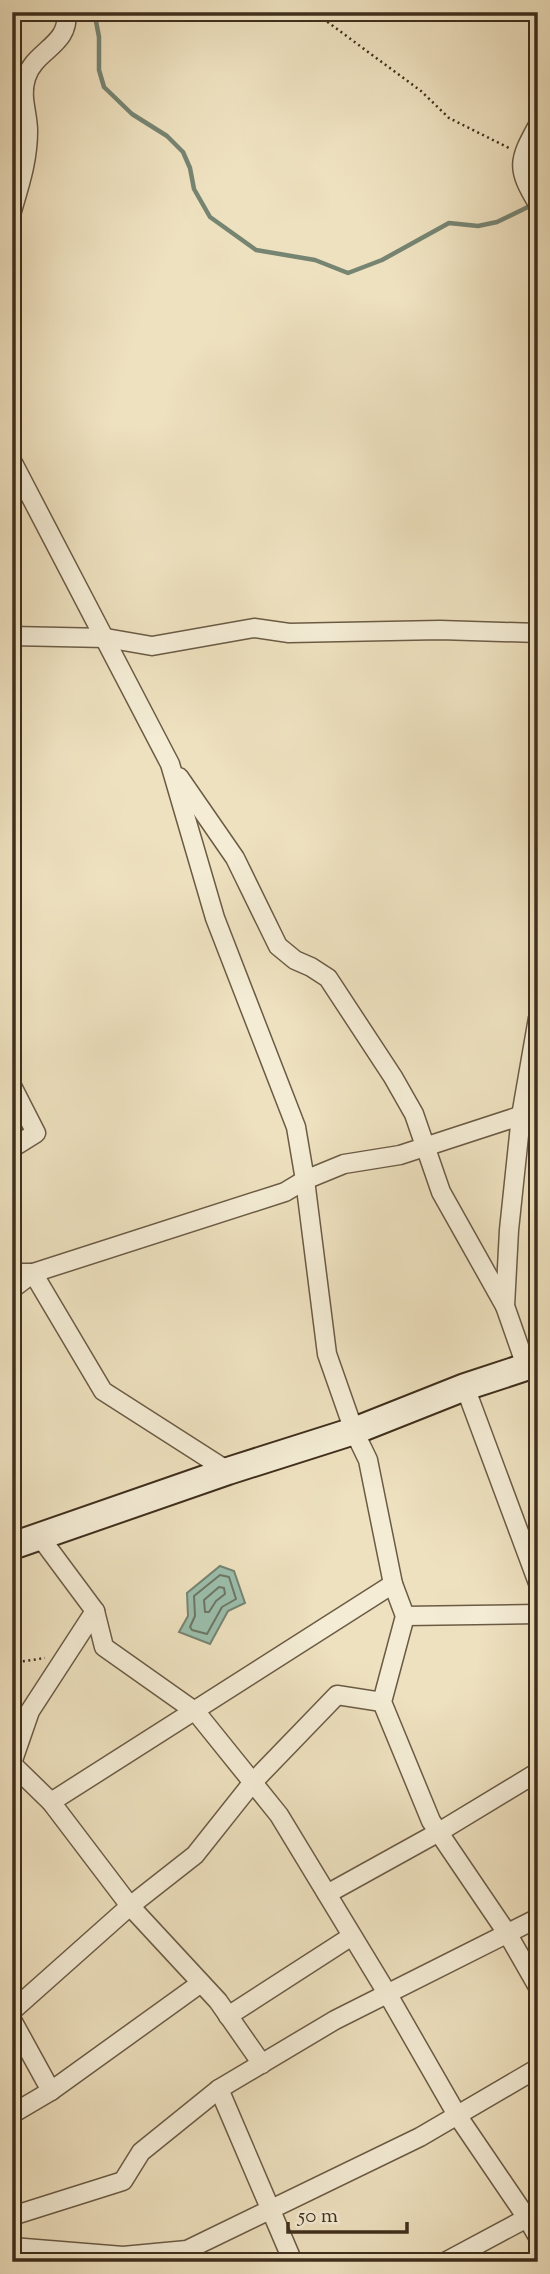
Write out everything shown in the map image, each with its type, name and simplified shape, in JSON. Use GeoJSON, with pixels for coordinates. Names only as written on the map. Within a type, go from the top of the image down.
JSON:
{"type":"FeatureCollection","features":[{"type":"Feature","properties":{"kind":"street"},"geometry":{"type":"LineString","coordinates":[[12,211],[27,163],[28,128],[22,95],[26,75],[39,57],[60,39],[68,23],[66,12]]}},
{"type":"Feature","properties":{"kind":"street"},"geometry":{"type":"LineString","coordinates":[[538,125],[522,154],[522,174],[538,204]]}},
{"type":"Feature","properties":{"kind":"street"},"geometry":{"type":"LineString","coordinates":[[12,461],[170,764],[234,858],[278,946],[295,960],[328,978],[414,1114],[441,1192],[505,1306],[532,1364],[354,1431],[228,1471],[12,1546]]}},
{"type":"Feature","properties":{"kind":"street"},"geometry":{"type":"LineString","coordinates":[[12,636],[106,638],[152,646],[254,628],[289,633],[440,630],[538,633]]}},
{"type":"Feature","properties":{"kind":"street"},"geometry":{"type":"LineString","coordinates":[[170,764],[215,918],[296,1127],[327,1354],[354,1431],[368,1460],[393,1584],[405,1616],[382,1702],[431,1821],[507,1933],[538,1987]]}},
{"type":"Feature","properties":{"kind":"street"},"geometry":{"type":"LineString","coordinates":[[505,1306],[509,1230],[530,1113],[538,1018]]}},
{"type":"Feature","properties":{"kind":"street"},"geometry":{"type":"LineString","coordinates":[[12,1086],[36,1133],[12,1148]]}},
{"type":"Feature","properties":{"kind":"street"},"geometry":{"type":"LineString","coordinates":[[12,1273],[33,1273],[285,1192],[305,1180],[344,1164],[400,1155],[530,1113]]}},
{"type":"Feature","properties":{"kind":"street"},"geometry":{"type":"LineString","coordinates":[[12,1289],[33,1273]]}},
{"type":"Feature","properties":{"kind":"street"},"geometry":{"type":"LineString","coordinates":[[33,1273],[103,1391],[228,1471]]}},
{"type":"Feature","properties":{"kind":"street"},"geometry":{"type":"LineString","coordinates":[[465,1387],[538,1583]]}},
{"type":"Feature","properties":{"kind":"street"},"geometry":{"type":"LineString","coordinates":[[40,1537],[95,1611],[104,1647],[196,1712],[279,1815],[457,2115],[538,2237]]}},
{"type":"Feature","properties":{"kind":"street"},"geometry":{"type":"LineString","coordinates":[[51,1802],[393,1584]]}},
{"type":"Feature","properties":{"kind":"street"},"geometry":{"type":"LineString","coordinates":[[95,1611],[30,1711],[12,1763],[51,1802],[130,1906],[201,1983],[262,2064]]}},
{"type":"Feature","properties":{"kind":"street"},"geometry":{"type":"LineString","coordinates":[[405,1616],[538,1614]]}},
{"type":"Feature","properties":{"kind":"street"},"geometry":{"type":"LineString","coordinates":[[12,2011],[130,1906],[195,1855],[253,1783],[337,1695],[382,1702]]}},
{"type":"Feature","properties":{"kind":"street"},"geometry":{"type":"LineString","coordinates":[[327,1894],[439,1832],[538,1772]]}},
{"type":"Feature","properties":{"kind":"street"},"geometry":{"type":"LineString","coordinates":[[12,2216],[123,2181],[141,2151],[219,2089],[335,2020],[538,1918]]}},
{"type":"Feature","properties":{"kind":"street"},"geometry":{"type":"LineString","coordinates":[[228,2016],[352,1936]]}},
{"type":"Feature","properties":{"kind":"street"},"geometry":{"type":"LineString","coordinates":[[12,2114],[51,2091],[201,1983]]}},
{"type":"Feature","properties":{"kind":"street"},"geometry":{"type":"LineString","coordinates":[[12,2020],[51,2091]]}},
{"type":"Feature","properties":{"kind":"street"},"geometry":{"type":"LineString","coordinates":[[12,2247],[98,2258],[184,2256],[420,2137],[538,2068]]}},
{"type":"Feature","properties":{"kind":"street"},"geometry":{"type":"LineString","coordinates":[[219,2089],[293,2262]]}},
{"type":"Feature","properties":{"kind":"street"},"geometry":{"type":"LineString","coordinates":[[444,2262],[527,2218]]}},
{"type":"Feature","properties":{"kind":"path"},"geometry":{"type":"LineString","coordinates":[[314,12],[421,91],[449,118],[522,154]]}},
{"type":"Feature","properties":{"kind":"path"},"geometry":{"type":"LineString","coordinates":[[12,1671],[16,1663]]}},
{"type":"Feature","properties":{"kind":"water"},"geometry":{"type":"Polygon","coordinates":[[[220,1566],[234,1571],[245,1603],[228,1611],[210,1644],[179,1632],[188,1616],[187,1593],[220,1566]]]}},
{"type":"Feature","properties":{"kind":"waterway"},"geometry":{"type":"LineString","coordinates":[[91,12],[95,16],[99,37],[99,70],[104,87],[132,114],[167,136],[183,152],[190,168],[194,189],[210,217],[256,250],[315,260],[348,273],[382,260],[449,223],[478,226],[497,222],[534,204]]}}]}
